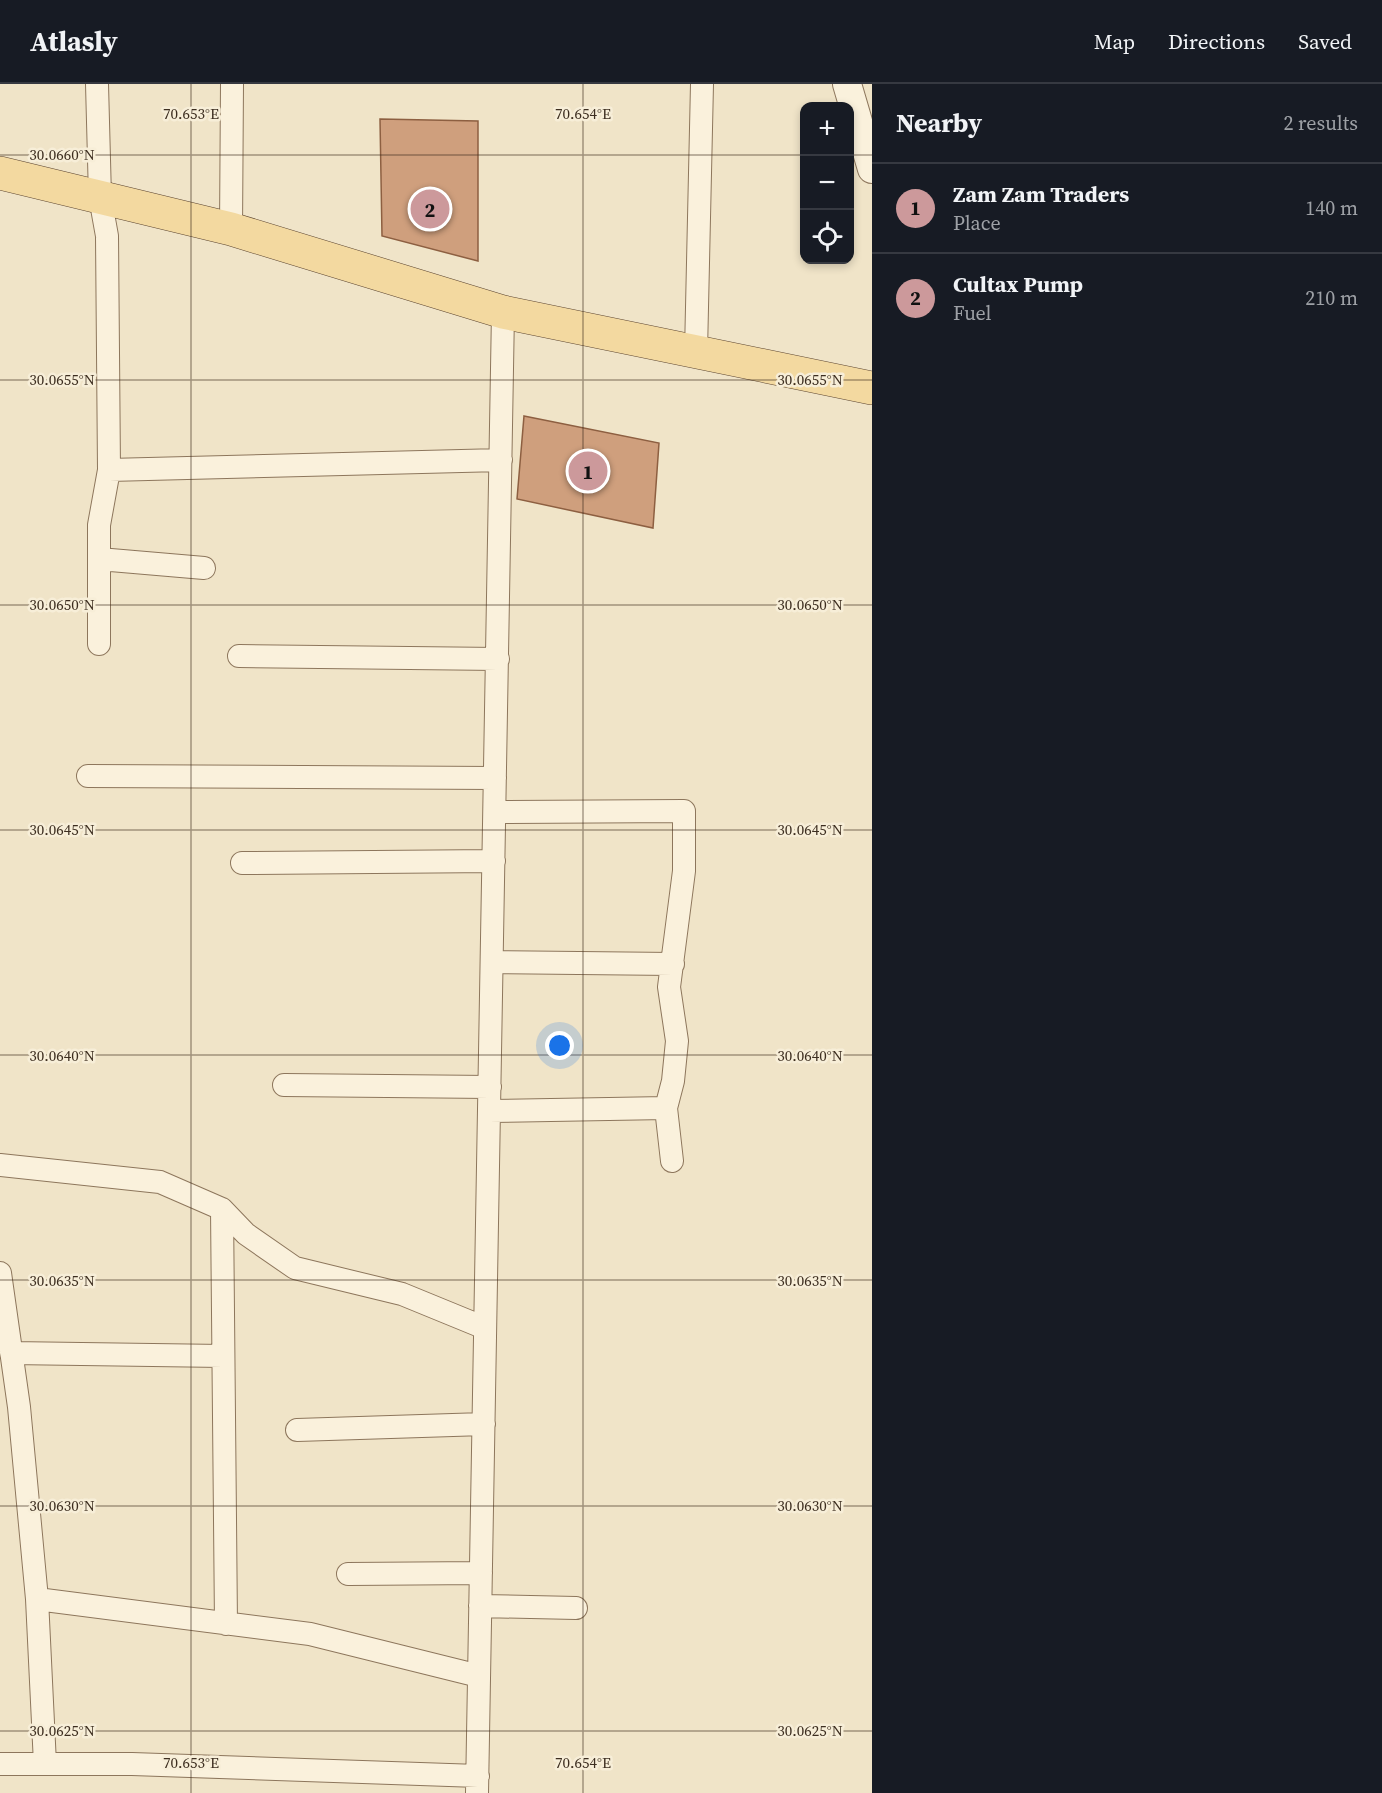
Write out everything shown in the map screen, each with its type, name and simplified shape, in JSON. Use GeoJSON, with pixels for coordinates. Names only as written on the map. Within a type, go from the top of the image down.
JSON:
{"type":"FeatureCollection","features":[{"type":"Feature","properties":{"kind":"main road"},"geometry":{"type":"LineString","coordinates":[[0,173],[231,229],[503,312],[872,388]]}},
{"type":"Feature","properties":{"kind":"street"},"geometry":{"type":"LineString","coordinates":[[98,84],[100,197],[107,236],[109,470],[99,525],[99,644]]}},
{"type":"Feature","properties":{"kind":"street"},"geometry":{"type":"LineString","coordinates":[[231,229],[232,84]]}},
{"type":"Feature","properties":{"kind":"street"},"geometry":{"type":"LineString","coordinates":[[696,352],[702,84]]}},
{"type":"Feature","properties":{"kind":"street"},"geometry":{"type":"LineString","coordinates":[[847,84],[872,169]]}},
{"type":"Feature","properties":{"kind":"street"},"geometry":{"type":"LineString","coordinates":[[0,1764],[132,1764],[477,1785],[503,312]]}},
{"type":"Feature","properties":{"kind":"street"},"geometry":{"type":"LineString","coordinates":[[109,470],[501,460]]}},
{"type":"Feature","properties":{"kind":"street"},"geometry":{"type":"LineString","coordinates":[[99,559],[204,568]]}},
{"type":"Feature","properties":{"kind":"street"},"geometry":{"type":"LineString","coordinates":[[239,656],[498,659]]}},
{"type":"Feature","properties":{"kind":"street"},"geometry":{"type":"LineString","coordinates":[[88,776],[495,778]]}},
{"type":"Feature","properties":{"kind":"street"},"geometry":{"type":"LineString","coordinates":[[495,812],[684,811],[684,871],[669,987],[676,1041],[673,1081],[666,1108],[672,1161]]}},
{"type":"Feature","properties":{"kind":"street"},"geometry":{"type":"LineString","coordinates":[[242,863],[494,861]]}},
{"type":"Feature","properties":{"kind":"street"},"geometry":{"type":"LineString","coordinates":[[492,962],[673,964]]}},
{"type":"Feature","properties":{"kind":"street"},"geometry":{"type":"LineString","coordinates":[[284,1085],[490,1087]]}},
{"type":"Feature","properties":{"kind":"street"},"geometry":{"type":"LineString","coordinates":[[489,1111],[666,1108]]}},
{"type":"Feature","properties":{"kind":"street"},"geometry":{"type":"LineString","coordinates":[[0,1165],[160,1182],[222,1209],[246,1234],[295,1268],[402,1294],[485,1328]]}},
{"type":"Feature","properties":{"kind":"street"},"geometry":{"type":"LineString","coordinates":[[222,1209],[226,1624]]}},
{"type":"Feature","properties":{"kind":"street"},"geometry":{"type":"LineString","coordinates":[[0,1273],[37,1599],[45,1764]]}},
{"type":"Feature","properties":{"kind":"street"},"geometry":{"type":"LineString","coordinates":[[7,1346],[223,1356]]}},
{"type":"Feature","properties":{"kind":"street"},"geometry":{"type":"LineString","coordinates":[[297,1430],[484,1424]]}},
{"type":"Feature","properties":{"kind":"street"},"geometry":{"type":"LineString","coordinates":[[348,1574],[481,1573]]}},
{"type":"Feature","properties":{"kind":"street"},"geometry":{"type":"LineString","coordinates":[[37,1599],[310,1634],[479,1676]]}},
{"type":"Feature","properties":{"kind":"street"},"geometry":{"type":"LineString","coordinates":[[480,1606],[576,1608]]}},
{"type":"Feature","properties":{"kind":"building"},"geometry":{"type":"Polygon","coordinates":[[[380,119],[478,121],[478,261],[382,236],[380,119]]]}},
{"type":"Feature","properties":{"kind":"building"},"geometry":{"type":"Polygon","coordinates":[[[524,416],[659,443],[653,528],[517,499],[524,416]]]}},
{"type":"Feature","properties":{"kind":"place","name":"Cultax Pump"},"geometry":{"type":"Point","coordinates":[430,209]}},
{"type":"Feature","properties":{"kind":"place","name":"Zam Zam Traders"},"geometry":{"type":"Point","coordinates":[588,471]}}]}
